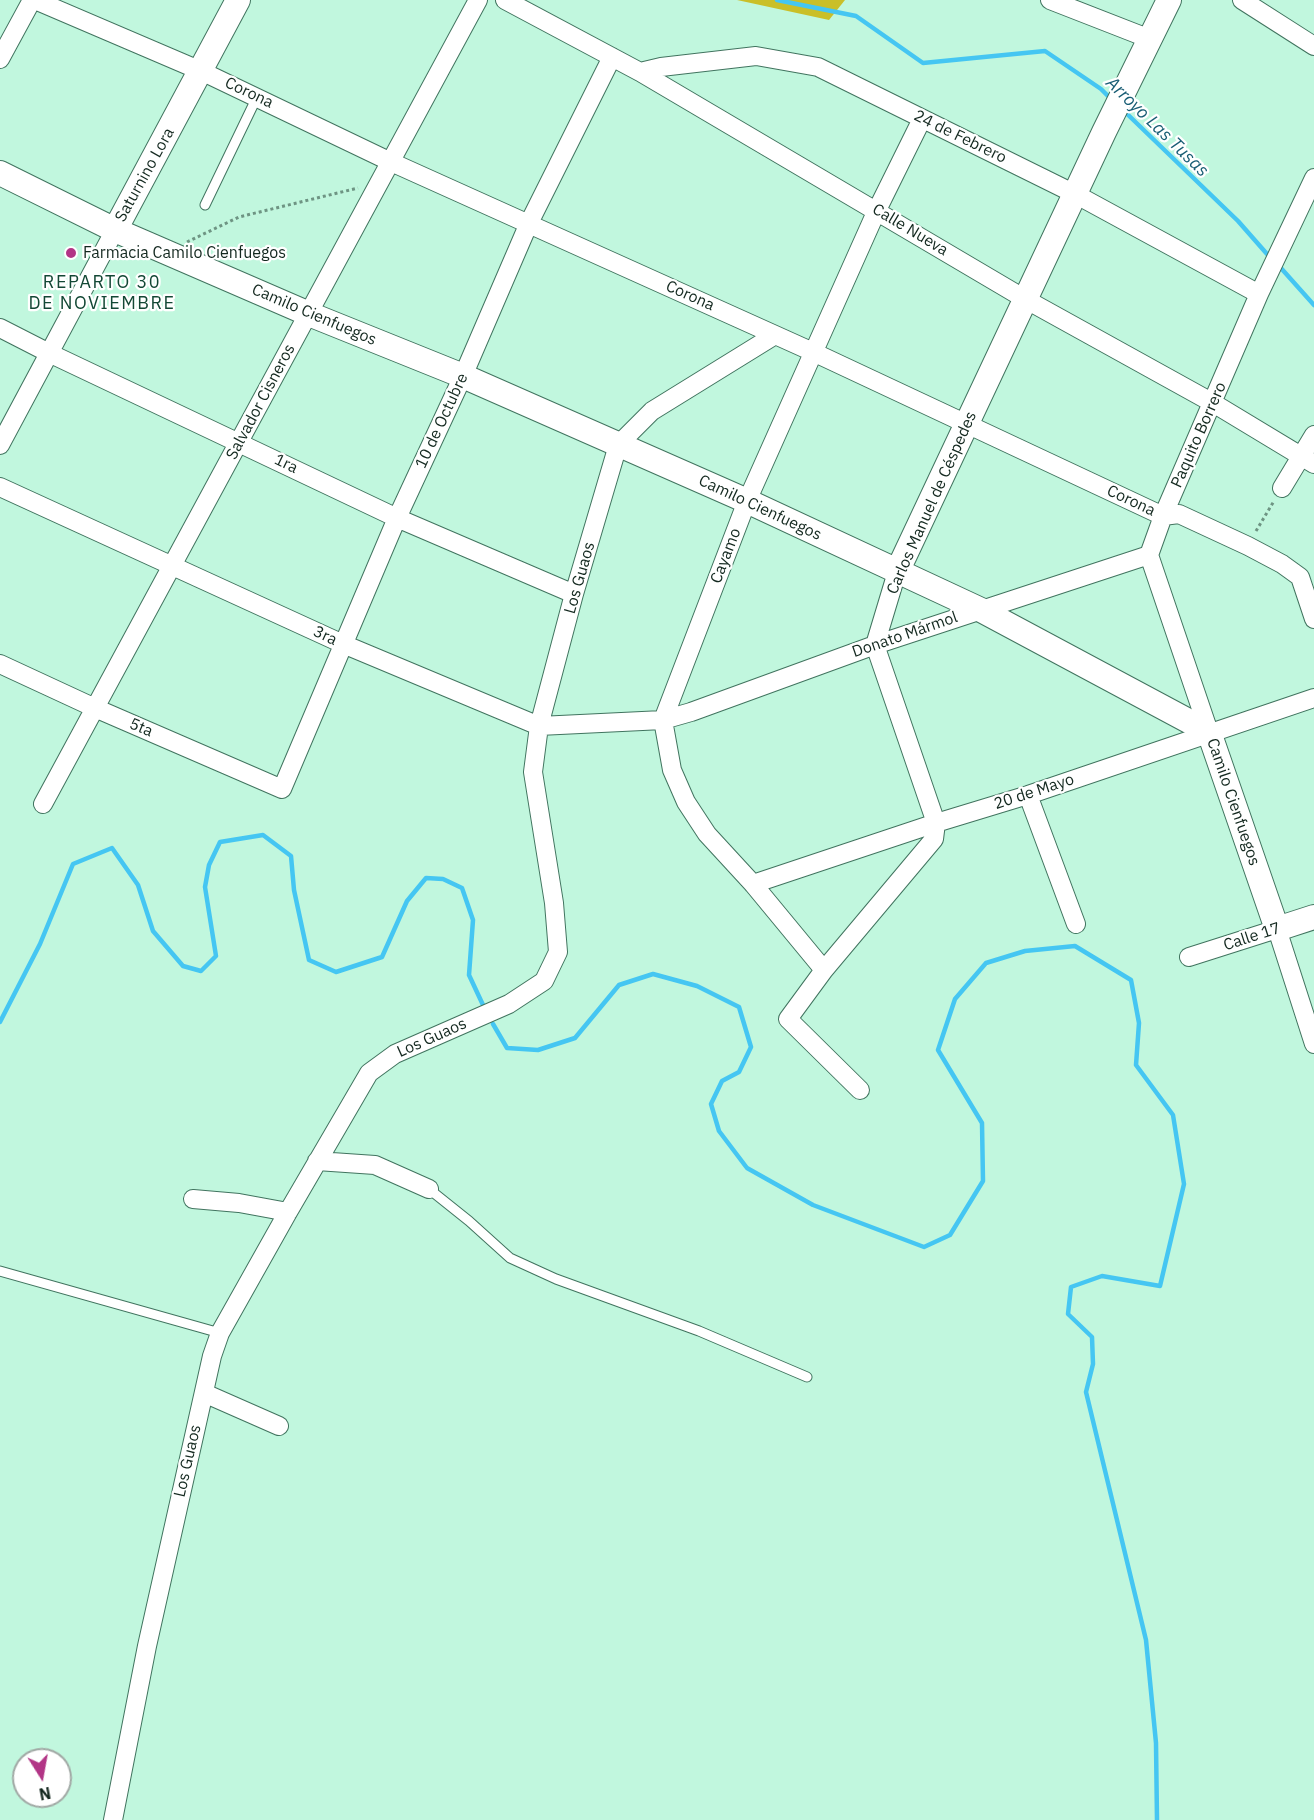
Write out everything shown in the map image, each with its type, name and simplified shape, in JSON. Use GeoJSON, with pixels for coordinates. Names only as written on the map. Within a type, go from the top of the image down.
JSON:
{"type":"FeatureCollection","features":[{"type":"Feature","properties":{"kind":"street"},"geometry":{"type":"LineString","coordinates":[[0,59],[33,0]]}},
{"type":"Feature","properties":{"kind":"street","name":"Corona"},"geometry":{"type":"LineString","coordinates":[[33,0],[258,97],[391,162],[813,352],[1163,516],[1179,514],[1248,546],[1282,564],[1300,577],[1314,619]]}},
{"type":"Feature","properties":{"kind":"street","name":"Saturnino Lora"},"geometry":{"type":"LineString","coordinates":[[0,445],[238,0]]}},
{"type":"Feature","properties":{"kind":"street","name":"Salvador Cisneros"},"geometry":{"type":"LineString","coordinates":[[43,804],[478,0]]}},
{"type":"Feature","properties":{"kind":"street","name":"Calle Nueva"},"geometry":{"type":"LineString","coordinates":[[505,0],[640,72],[1025,299],[1213,403],[1308,460]]}},
{"type":"Feature","properties":{"kind":"street"},"geometry":{"type":"LineString","coordinates":[[1050,0],[1150,39],[1169,0]]}},
{"type":"Feature","properties":{"kind":"street"},"geometry":{"type":"LineString","coordinates":[[1242,0],[1314,46]]}},
{"type":"Feature","properties":{"kind":"street","name":"Carlos Manuel de Céspedes"},"geometry":{"type":"LineString","coordinates":[[875,645],[897,572],[1150,39]]}},
{"type":"Feature","properties":{"kind":"street","name":"10 de Octubre"},"geometry":{"type":"LineString","coordinates":[[282,789],[397,518],[463,376],[529,223],[612,57]]}},
{"type":"Feature","properties":{"kind":"street","name":"24 de Febrero"},"geometry":{"type":"LineString","coordinates":[[640,72],[661,66],[756,57],[818,68],[1075,194],[1259,294]]}},
{"type":"Feature","properties":{"kind":"street","name":"Cayamo"},"geometry":{"type":"LineString","coordinates":[[663,720],[747,501],[877,210],[922,119]]}},
{"type":"Feature","properties":{"kind":"street","name":"Camilo Cienfuegos"},"geometry":{"type":"LineString","coordinates":[[0,173],[115,230],[309,314],[463,376],[747,501],[981,610],[1209,732],[1314,1044]]}},
{"type":"Feature","properties":{"kind":"street","name":"Paquito Borrero"},"geometry":{"type":"LineString","coordinates":[[1149,555],[1163,516],[1259,294],[1314,178]]}},
{"type":"Feature","properties":{"kind":"street","name":"1ra"},"geometry":{"type":"LineString","coordinates":[[0,328],[397,518],[574,594]]}},
{"type":"Feature","properties":{"kind":"street","name":"Los Guaos"},"geometry":{"type":"LineString","coordinates":[[113,1820],[147,1646],[212,1356],[220,1333],[369,1073],[395,1054],[509,1004],[544,981],[558,952],[554,903],[533,772],[538,726],[618,445],[652,411],[775,335]]}},
{"type":"Feature","properties":{"kind":"street"},"geometry":{"type":"LineString","coordinates":[[1282,488],[1308,460],[1314,435]]}},
{"type":"Feature","properties":{"kind":"street","name":"3ra"},"geometry":{"type":"LineString","coordinates":[[0,487],[343,644],[538,726],[663,720]]}},
{"type":"Feature","properties":{"kind":"street"},"geometry":{"type":"LineString","coordinates":[[1149,555],[1209,732]]}},
{"type":"Feature","properties":{"kind":"street","name":"Donato Mármol"},"geometry":{"type":"LineString","coordinates":[[663,720],[875,645],[1149,555]]}},
{"type":"Feature","properties":{"kind":"street"},"geometry":{"type":"LineString","coordinates":[[860,1090],[788,1019],[824,970],[934,839],[936,823],[875,645]]}},
{"type":"Feature","properties":{"kind":"street","name":"5ta"},"geometry":{"type":"LineString","coordinates":[[0,664],[282,789]]}},
{"type":"Feature","properties":{"kind":"street","name":"20 de Mayo"},"geometry":{"type":"LineString","coordinates":[[753,884],[1028,795],[1314,698]]}},
{"type":"Feature","properties":{"kind":"street"},"geometry":{"type":"LineString","coordinates":[[663,720],[672,770],[686,802],[708,834],[824,970]]}},
{"type":"Feature","properties":{"kind":"street"},"geometry":{"type":"LineString","coordinates":[[1028,795],[1076,924]]}},
{"type":"Feature","properties":{"kind":"street","name":"Calle 17"},"geometry":{"type":"LineString","coordinates":[[1189,957],[1314,916]]}},
{"type":"Feature","properties":{"kind":"street"},"geometry":{"type":"LineString","coordinates":[[317,1161],[375,1165],[429,1189]]}},
{"type":"Feature","properties":{"kind":"street"},"geometry":{"type":"LineString","coordinates":[[193,1199],[238,1203],[288,1212]]}},
{"type":"Feature","properties":{"kind":"street"},"geometry":{"type":"LineString","coordinates":[[204,1393],[279,1426]]}},
{"type":"Feature","properties":{"kind":"lane"},"geometry":{"type":"LineString","coordinates":[[205,205],[258,97]]}},
{"type":"Feature","properties":{"kind":"lane"},"geometry":{"type":"LineString","coordinates":[[429,1189],[510,1258],[556,1279],[699,1331],[807,1377]]}},
{"type":"Feature","properties":{"kind":"lane"},"geometry":{"type":"LineString","coordinates":[[0,1271],[220,1333]]}},
{"type":"Feature","properties":{"kind":"path"},"geometry":{"type":"LineString","coordinates":[[169,252],[239,217],[380,182]]}},
{"type":"Feature","properties":{"kind":"path"},"geometry":{"type":"LineString","coordinates":[[1248,546],[1282,488]]}},
{"type":"Feature","properties":{"kind":"shaded area"},"geometry":{"type":"Polygon","coordinates":[[[737,0],[845,0],[829,20],[737,0]]]}},
{"type":"Feature","properties":{"kind":"waterway","name":"Arroyo Las Tusas"},"geometry":{"type":"LineString","coordinates":[[777,0],[856,16],[923,63],[1045,51],[1101,89],[1112,100]]}},
{"type":"Feature","properties":{"kind":"waterway","name":"Arroyo Las Tusas"},"geometry":{"type":"LineString","coordinates":[[1123,110],[1238,221],[1267,254]]}},
{"type":"Feature","properties":{"kind":"waterway","name":"Arroyo Las Tusas"},"geometry":{"type":"LineString","coordinates":[[1280,267],[1314,305]]}},
{"type":"Feature","properties":{"kind":"waterway"},"geometry":{"type":"LineString","coordinates":[[0,1022],[40,944],[73,864],[112,848],[138,885],[153,931],[183,966],[201,971],[216,956],[205,887],[209,865],[220,842],[263,835],[291,856],[294,890],[309,960],[336,972],[382,957],[407,901],[426,878],[443,879],[462,888],[473,920],[469,975],[483,1005]]}},
{"type":"Feature","properties":{"kind":"waterway"},"geometry":{"type":"LineString","coordinates":[[493,1024],[507,1048],[538,1050],[575,1038],[619,985],[653,974],[697,986],[739,1007],[751,1047],[739,1072],[722,1081],[711,1104],[719,1131],[747,1168],[813,1205],[924,1247],[950,1235],[983,1181],[982,1123],[938,1050],[955,999],[986,963],[1025,951],[1075,946],[1131,980],[1139,1023],[1136,1065],[1173,1115],[1184,1184],[1160,1286],[1102,1276],[1071,1287],[1068,1314],[1092,1337],[1093,1364],[1086,1392],[1146,1640],[1156,1743],[1157,1820]]}},
{"type":"Feature","properties":{"kind":"place","name":"Farmacia Camilo Cienfuegos"},"geometry":{"type":"Point","coordinates":[71,253]}},
{"type":"Feature","properties":{"kind":"district","name":"REPARTO 30 DE NOVIEMBRE"},"geometry":{"type":"Point","coordinates":[102,293]}}]}
